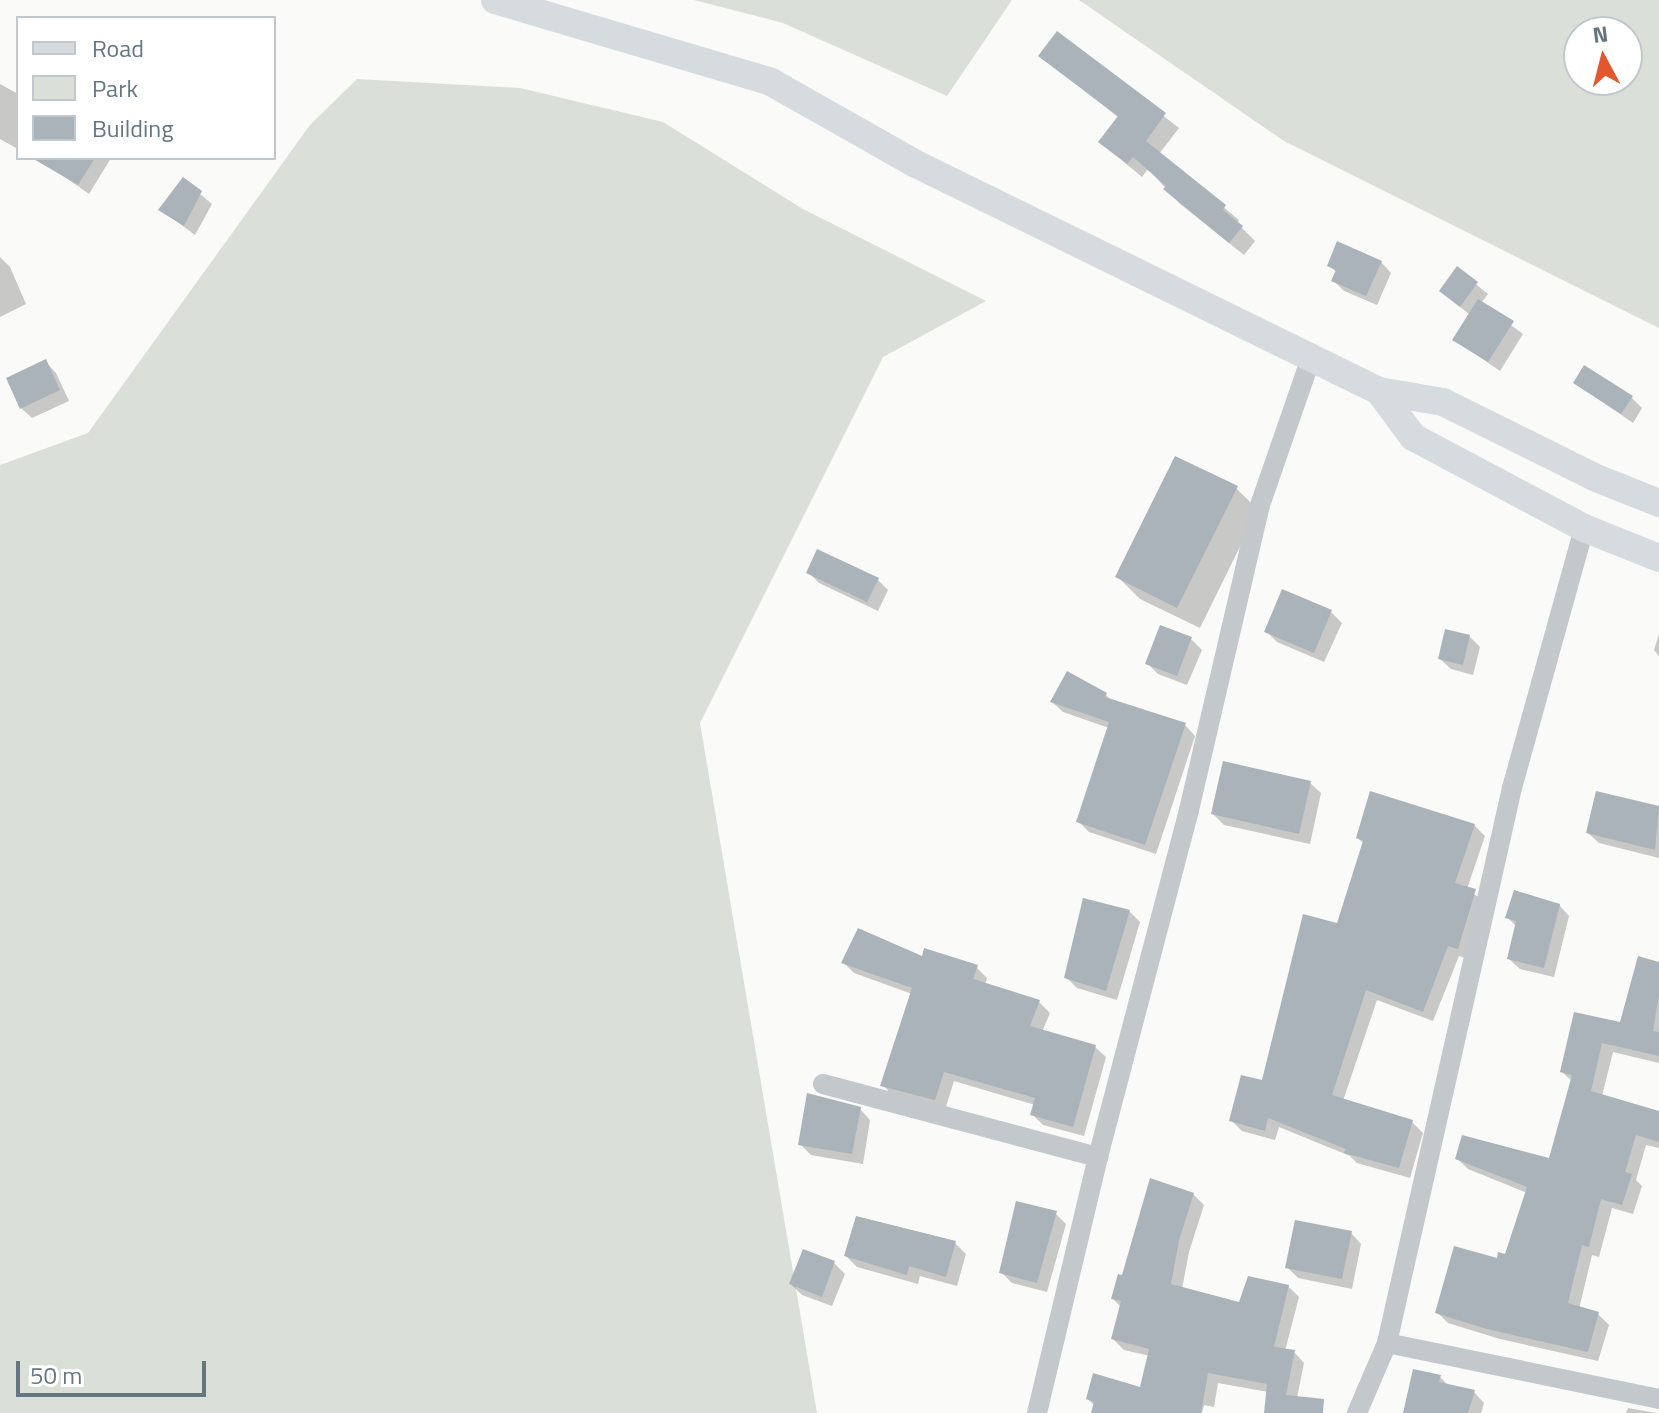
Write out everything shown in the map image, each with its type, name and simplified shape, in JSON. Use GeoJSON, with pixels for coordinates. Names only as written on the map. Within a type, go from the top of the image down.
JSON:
{"type":"FeatureCollection","features":[{"type":"Feature","properties":{"kind":"street"},"geometry":{"type":"LineString","coordinates":[[495,0],[771,82],[914,163],[1379,391],[1443,402],[1596,478],[1659,503]]}},
{"type":"Feature","properties":{"kind":"street"},"geometry":{"type":"LineString","coordinates":[[1037,1413],[1098,1157],[1189,810],[1259,508],[1311,358]]}},
{"type":"Feature","properties":{"kind":"street"},"geometry":{"type":"LineString","coordinates":[[1379,391],[1413,437],[1584,528],[1659,558]]}},
{"type":"Feature","properties":{"kind":"street"},"geometry":{"type":"LineString","coordinates":[[1357,1413],[1387,1343],[1512,788],[1584,528]]}},
{"type":"Feature","properties":{"kind":"street"},"geometry":{"type":"LineString","coordinates":[[823,1084],[1098,1157]]}},
{"type":"Feature","properties":{"kind":"street"},"geometry":{"type":"LineString","coordinates":[[1387,1343],[1659,1399]]}},
{"type":"Feature","properties":{"kind":"green space"},"geometry":{"type":"Polygon","coordinates":[[[694,0],[1012,0],[947,96],[783,23],[694,0]]]}},
{"type":"Feature","properties":{"kind":"green space"},"geometry":{"type":"Polygon","coordinates":[[[1079,0],[1659,0],[1659,328],[1284,141],[1079,0]]]}},
{"type":"Feature","properties":{"kind":"green space"},"geometry":{"type":"Polygon","coordinates":[[[357,79],[520,88],[663,122],[803,209],[986,301],[883,357],[700,723],[817,1413],[0,1413],[0,465],[88,433],[310,125],[357,79]]]}},
{"type":"Feature","properties":{"kind":"building"},"geometry":{"type":"Polygon","coordinates":[[[1057,31],[1166,113],[1146,141],[1226,205],[1223,210],[1243,226],[1229,243],[1163,189],[1166,186],[1133,157],[1127,164],[1098,142],[1118,116],[1038,56],[1057,31]]]}},
{"type":"Feature","properties":{"kind":"building"},"geometry":{"type":"Polygon","coordinates":[[[35,160],[94,160],[78,185],[35,160]]]}},
{"type":"Feature","properties":{"kind":"building"},"geometry":{"type":"Polygon","coordinates":[[[183,177],[202,191],[184,226],[158,210],[183,177]]]}},
{"type":"Feature","properties":{"kind":"building"},"geometry":{"type":"Polygon","coordinates":[[[1337,241],[1382,261],[1366,296],[1331,281],[1336,270],[1327,266],[1337,241]]]}},
{"type":"Feature","properties":{"kind":"building"},"geometry":{"type":"Polygon","coordinates":[[[1457,266],[1478,282],[1460,307],[1439,291],[1457,266]]]}},
{"type":"Feature","properties":{"kind":"building"},"geometry":{"type":"Polygon","coordinates":[[[1478,299],[1514,321],[1488,362],[1452,340],[1478,299]]]}},
{"type":"Feature","properties":{"kind":"building"},"geometry":{"type":"Polygon","coordinates":[[[46,359],[60,390],[20,409],[6,378],[46,359]]]}},
{"type":"Feature","properties":{"kind":"building"},"geometry":{"type":"Polygon","coordinates":[[[1584,365],[1633,396],[1621,414],[1573,383],[1584,365]]]}},
{"type":"Feature","properties":{"kind":"building"},"geometry":{"type":"Polygon","coordinates":[[[1175,456],[1238,486],[1177,608],[1115,577],[1175,456]]]}},
{"type":"Feature","properties":{"kind":"building"},"geometry":{"type":"Polygon","coordinates":[[[817,549],[879,578],[867,602],[806,573],[817,549]]]}},
{"type":"Feature","properties":{"kind":"building"},"geometry":{"type":"Polygon","coordinates":[[[1282,589],[1332,610],[1314,653],[1264,632],[1282,589]]]}},
{"type":"Feature","properties":{"kind":"building"},"geometry":{"type":"Polygon","coordinates":[[[1160,625],[1192,637],[1177,676],[1145,664],[1160,625]]]}},
{"type":"Feature","properties":{"kind":"building"},"geometry":{"type":"Polygon","coordinates":[[[1445,629],[1470,635],[1463,665],[1438,659],[1445,629]]]}},
{"type":"Feature","properties":{"kind":"building"},"geometry":{"type":"Polygon","coordinates":[[[1067,671],[1107,693],[1105,697],[1186,723],[1145,845],[1076,822],[1109,722],[1050,702],[1067,671]]]}},
{"type":"Feature","properties":{"kind":"building"},"geometry":{"type":"Polygon","coordinates":[[[1223,761],[1311,781],[1299,834],[1211,814],[1223,761]]]}},
{"type":"Feature","properties":{"kind":"building"},"geometry":{"type":"Polygon","coordinates":[[[1370,791],[1475,824],[1455,883],[1476,889],[1458,949],[1448,946],[1423,1012],[1366,990],[1332,1095],[1413,1120],[1399,1168],[1344,1153],[1346,1149],[1268,1118],[1265,1131],[1229,1121],[1241,1075],[1262,1080],[1303,914],[1337,923],[1363,841],[1356,838],[1370,791]]]}},
{"type":"Feature","properties":{"kind":"building"},"geometry":{"type":"Polygon","coordinates":[[[1596,791],[1659,806],[1655,850],[1586,833],[1596,791]]]}},
{"type":"Feature","properties":{"kind":"building"},"geometry":{"type":"Polygon","coordinates":[[[1514,890],[1560,904],[1544,968],[1507,959],[1516,921],[1505,918],[1514,890]]]}},
{"type":"Feature","properties":{"kind":"building"},"geometry":{"type":"Polygon","coordinates":[[[1083,898],[1130,910],[1106,991],[1064,978],[1083,898]]]}},
{"type":"Feature","properties":{"kind":"building"},"geometry":{"type":"Polygon","coordinates":[[[858,928],[922,956],[924,948],[978,965],[973,979],[1040,1000],[1030,1026],[1096,1045],[1073,1127],[1030,1115],[1035,1098],[944,1072],[935,1100],[880,1086],[912,988],[841,963],[858,928]]]}},
{"type":"Feature","properties":{"kind":"building"},"geometry":{"type":"Polygon","coordinates":[[[1638,956],[1659,962],[1659,995],[1653,1031],[1659,1032],[1659,1056],[1602,1043],[1591,1091],[1659,1111],[1659,1142],[1636,1135],[1625,1172],[1632,1174],[1622,1205],[1601,1199],[1589,1247],[1582,1245],[1568,1303],[1599,1312],[1588,1352],[1487,1329],[1435,1313],[1454,1246],[1497,1258],[1498,1252],[1505,1254],[1527,1187],[1455,1159],[1462,1135],[1549,1158],[1572,1075],[1560,1072],[1574,1012],[1620,1022],[1638,956]]]}},
{"type":"Feature","properties":{"kind":"building"},"geometry":{"type":"Polygon","coordinates":[[[807,1093],[861,1107],[852,1154],[798,1145],[807,1093]]]}},
{"type":"Feature","properties":{"kind":"building"},"geometry":{"type":"Polygon","coordinates":[[[1150,1178],[1194,1193],[1179,1240],[1171,1284],[1239,1302],[1248,1276],[1289,1285],[1274,1347],[1295,1350],[1286,1395],[1324,1399],[1323,1413],[1264,1413],[1267,1384],[1208,1373],[1201,1413],[1091,1413],[1094,1402],[1086,1399],[1093,1373],[1140,1387],[1149,1349],[1111,1339],[1121,1301],[1111,1299],[1118,1274],[1122,1275],[1150,1178]]]}},
{"type":"Feature","properties":{"kind":"building"},"geometry":{"type":"Polygon","coordinates":[[[1016,1201],[1057,1211],[1037,1283],[999,1273],[1016,1201]]]}},
{"type":"Feature","properties":{"kind":"building"},"geometry":{"type":"Polygon","coordinates":[[[856,1216],[956,1241],[946,1277],[909,1266],[907,1275],[844,1256],[856,1216]]]}},
{"type":"Feature","properties":{"kind":"building"},"geometry":{"type":"Polygon","coordinates":[[[1295,1220],[1352,1231],[1342,1279],[1285,1268],[1295,1220]]]}},
{"type":"Feature","properties":{"kind":"building"},"geometry":{"type":"Polygon","coordinates":[[[803,1249],[835,1261],[822,1297],[789,1284],[803,1249]]]}},
{"type":"Feature","properties":{"kind":"building"},"geometry":{"type":"Polygon","coordinates":[[[1413,1369],[1441,1375],[1439,1382],[1475,1390],[1468,1413],[1403,1413],[1413,1369]]]}}]}
